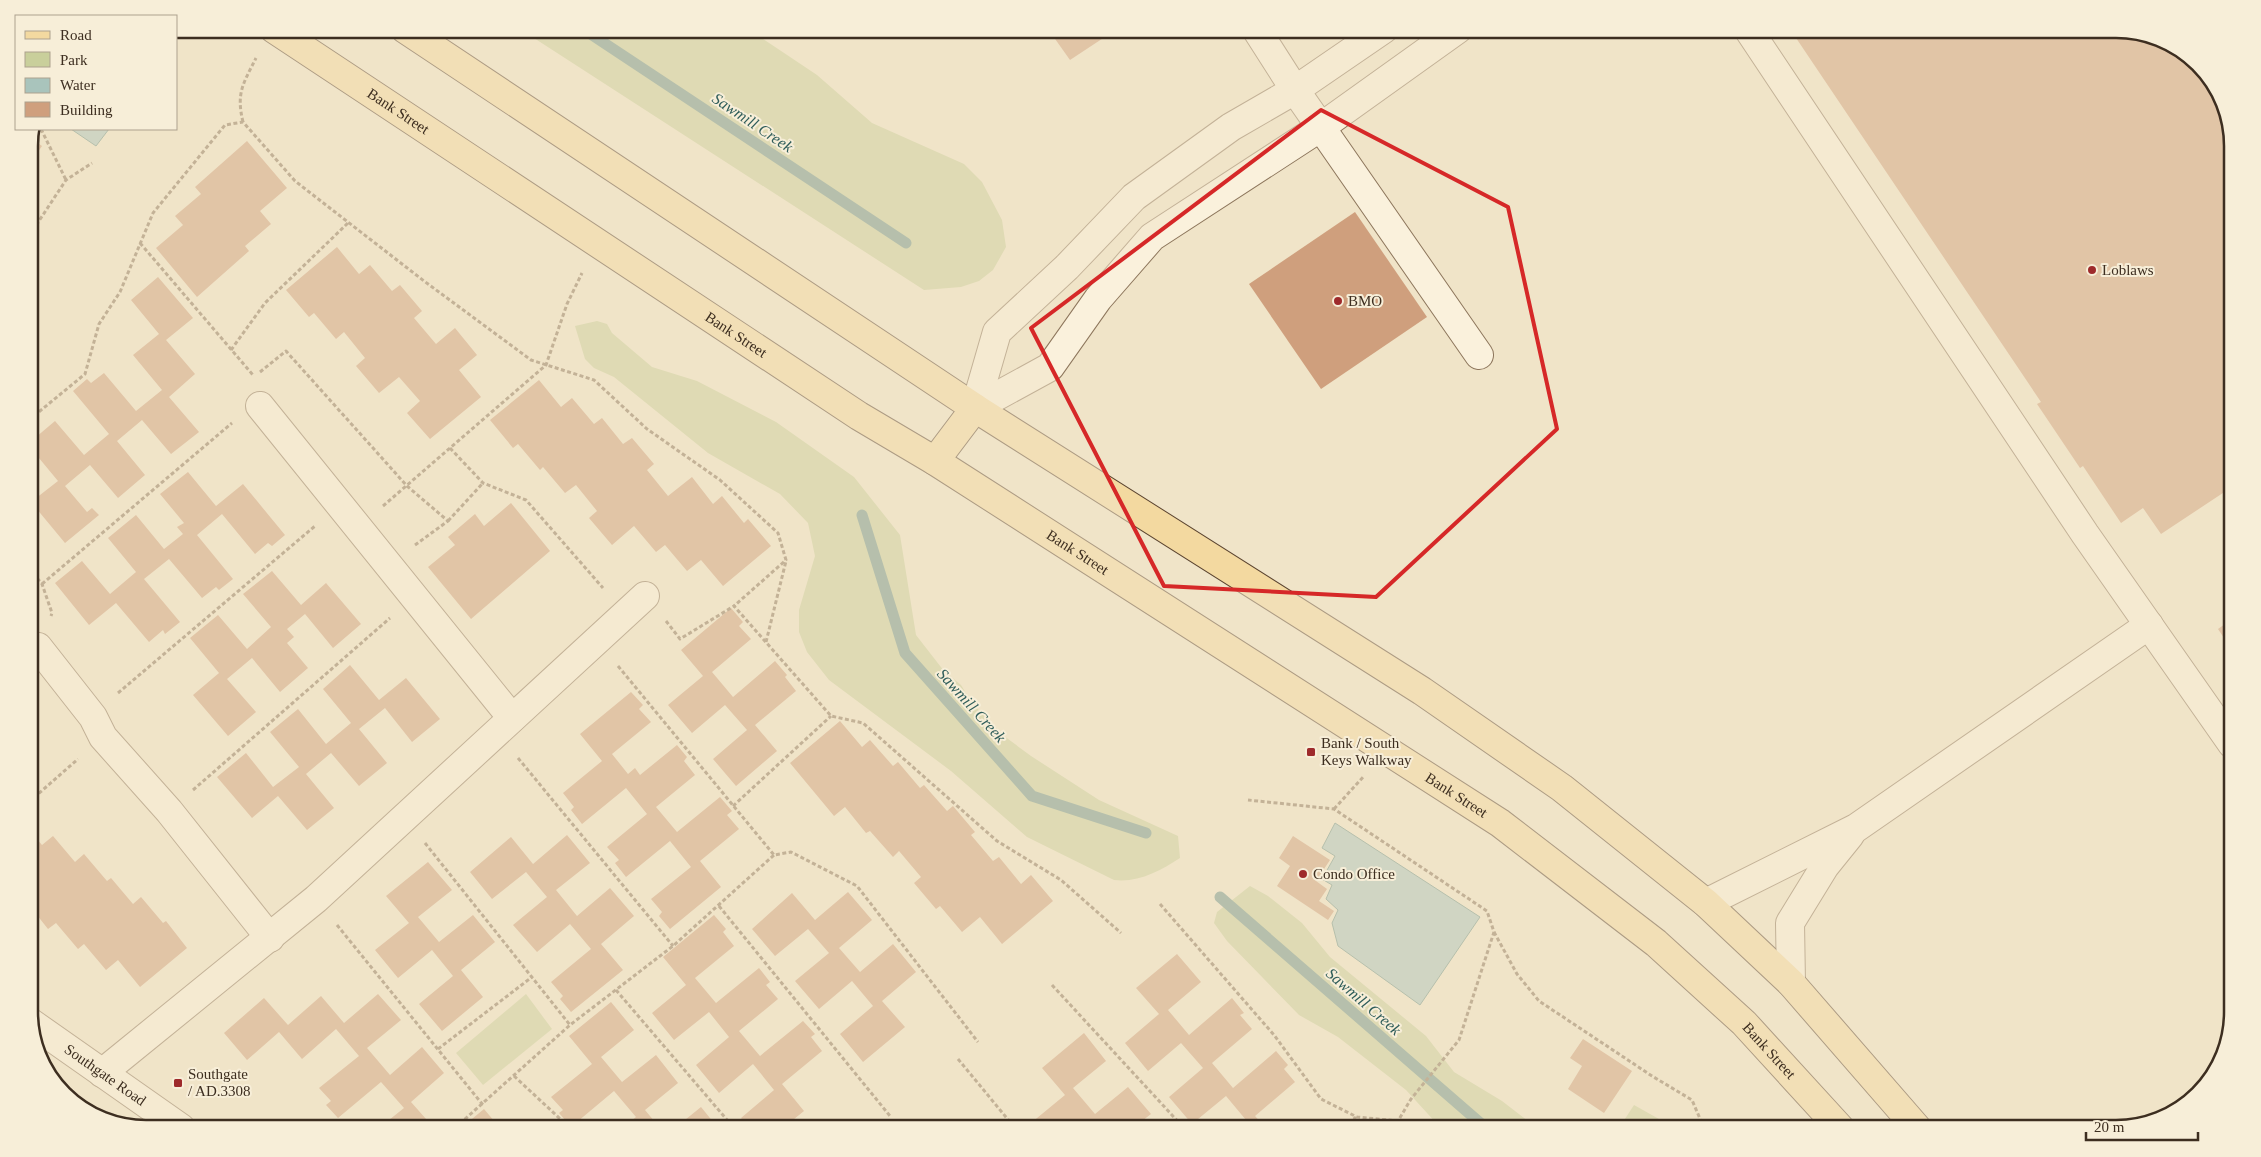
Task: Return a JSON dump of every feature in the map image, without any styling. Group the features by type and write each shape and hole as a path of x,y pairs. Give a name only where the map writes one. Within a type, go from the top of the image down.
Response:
{"main road":[{"name":"Bank Street","path":"288,38 858,416 935,461 1500,823 1656,942 1744,1023 1833,1120"},
{"path":"419,38 975,408 1422,691 1562,788 1706,903 1791,983 1910,1120"},
{"path":"935,461 975,408"}],"street":[{"path":"1262,38 1295,90 1479,355"},
{"path":"975,408 997,332 1067,267 1134,197 1231,127 1295,90 1371,38"},
{"path":"975,408 1050,367 1098,299 1152,237 1321,127 1445,38"},
{"path":"1754,38 2085,534 2224,732"},
{"path":"260,406 412,593 504,726"},
{"path":"102,1073 316,899 646,596"},
{"path":"1706,903 1856,828 2149,625"},
{"path":"38,648 98,727 169,811 270,938"},
{"path":"1791,983 1790,923 1825,866 1856,828"},
{"name":"Southgate Road","path":"40,1029 170,1120"}],"path":[{"path":"256,58 240,90 239,105 243,122 295,181 531,360 594,380 647,429 720,480 778,533 786,560 766,642"},
{"path":"38,413 85,374 99,324 120,292 153,213 225,126 243,122"},
{"path":"41,130 66,180"},
{"path":"38,222 66,180 92,163"},
{"path":"231,350 265,303 349,222"},
{"path":"358,526 407,486 546,364 566,304 596,242"},
{"path":"140,243 254,376 286,351 407,486 448,521"},
{"path":"42,584 232,422 260,406"},
{"path":"450,448 483,483 526,500 626,614"},
{"path":"389,565 448,521 483,483"},
{"path":"38,792 98,727 132,679 340,504"},
{"path":"646,596 680,639 734,606 786,560"},
{"path":"38,579 42,584 52,613 38,648"},
{"path":"169,811 397,612 412,593"},
{"path":"734,606 831,716 863,723 997,841 1061,880 1121,933"},
{"path":"598,640 626,677 774,855"},
{"path":"733,806 831,716"},
{"path":"504,726 673,946"},
{"path":"1334,809 1386,749"},
{"path":"1248,800 1334,809 1487,911 1494,932 1517,974 1539,1001 1652,1076 1692,1100 1701,1120"},
{"path":"404,818 570,1025"},
{"path":"465,1120 570,1025 673,946 774,855 791,852 857,886 978,1042"},
{"path":"316,899 483,1105"},
{"path":"1160,904 1274,1035 1320,1099 1357,1117 1388,1120"},
{"path":"718,906 890,1116"},
{"path":"1399,1120 1412,1099 1459,1040 1494,932"},
{"path":"438,1049 532,978"},
{"path":"1052,985 1177,1120"},
{"path":"616,990 727,1120"},
{"path":"958,1059 1008,1120"},
{"path":"514,1076 561,1120"},
{"path":"1353,1120 1357,1117"}],"highlighted area":[{"path":"1321,110 1508,207 1557,429 1376,597 1164,586 1031,328"}],"green space":[{"path":"534,38 762,38 817,75 872,123 964,164 982,182 1002,220 1006,247 993,270 979,281 961,287 924,290"},
{"path":"597,321 607,324 612,333 652,367 697,381 776,422 854,477 900,535 916,635 944,671 961,685 972,703 1004,736 1031,756 1099,800 1178,836 1180,858 1140,878 1114,880 1027,837 951,771 829,680 807,652 799,632 799,610 815,556 808,523 780,494 708,453 614,377 594,368 585,359 575,326"},
{"path":"1250,886 1268,896 1302,923 1330,957 1426,1036 1454,1072 1502,1101 1527,1120 1433,1120 1406,1090 1338,1037 1299,1015 1227,941 1214,923 1217,912"},
{"path":"526,994 552,1029 483,1085 456,1053"},
{"path":"1634,1105 1661,1120 1624,1120"}],"water":[{"path":"72,130 108,130 96,146"},
{"path":"1335,823 1480,917 1420,1005 1338,946 1332,923 1338,910 1326,899 1332,885 1322,879 1335,856 1322,848"}],"building":[{"path":"1054,38 1103,38 1070,60"},
{"name":"Loblaws","path":"1796,38 2129,38 2150,43 2163,49 2187,64 2197,74 2218,111 2223,139 2223,493 2161,534 2143,508 2121,523 2083,466 2080,468 2037,404 2041,402"},
{"path":"247,141 287,188 260,211 271,224 245,246 249,251 197,297 156,248 183,225 175,216 201,194 195,187"},
{"path":"38,143 42,146 38,152"},
{"name":"BMO","path":"1355,212 1427,317 1321,389 1249,284"},
{"path":"337,247 359,274 370,265 392,291 400,285 422,311 414,318 436,344 455,328 477,355 459,370 481,397 430,439 407,413 420,401 399,377 379,393 356,366 365,358 344,332 336,339 314,313 309,317 286,290"},
{"path":"158,277 193,318 166,340 195,374 169,397 199,432 171,454 142,420 117,441 145,475 118,498 90,465 65,486 87,512 92,508 99,515 65,543 38,510 38,497 58,481 38,457 38,435 55,421 84,455 109,434 73,391 87,379 91,383 104,373 136,411 162,390 133,355 159,334 131,300"},
{"path":"539,380 561,407 572,398 594,424 602,418 623,444 632,438 654,464 647,470 668,496 692,477 713,504 722,496 744,523 748,519 771,546 723,586 701,560 687,571 665,545 656,552 634,526 612,545 589,518 597,511 576,485 565,493 543,467 540,470 518,444 513,448 490,420"},
{"path":"188,472 216,506 243,484 285,535 272,546 268,543 255,554 222,514 197,535 233,579 219,590 216,587 202,598 169,559 144,579 180,622 165,634 163,630 149,642 116,603 89,625 55,583 82,561 110,594 136,572 108,538 136,515 164,549 183,534 177,527 184,523 160,494"},
{"path":"511,503 550,551 471,619 428,567 455,545 448,537 475,514 484,526"},
{"path":"272,571 301,605 326,583 361,624 333,648 305,614 287,629 294,637 287,643 308,668 280,692 252,658 227,679 256,712 228,736 193,695 219,673 190,638 218,615 247,649 271,627 243,594"},
{"path":"731,608 743,622 739,626 751,639 712,672 733,697 775,661 787,675 785,677 796,691 755,725 777,751 736,786 713,759 747,730 725,705 692,733 668,705 703,676 681,650"},
{"path":"2224,625 2224,637 2218,629"},
{"path":"350,665 379,700 406,678 440,719 412,742 385,708 359,729 387,763 359,786 331,753 306,774 334,808 307,830 278,796 252,818 217,777 246,753 273,787 299,767 270,732 298,709 326,744 351,723 323,689"},
{"path":"631,692 643,705 639,709 651,722 612,754 628,774 635,768 640,775 677,745 687,757 684,761 695,775 656,807 677,832 720,797 732,811 727,815 739,829 700,861 721,887 670,929 659,916 662,912 651,899 691,867 670,841 626,877 615,863 619,860 607,847 647,814 626,788 582,824 571,810 574,807 563,793 602,761 580,734"},
{"path":"840,721 862,747 870,740 893,766 898,762 920,788 924,785 947,811 953,806 975,832 971,835 993,861 999,857 1021,884 1031,875 1053,901 1002,944 980,917 962,932 940,906 936,909 914,883 921,877 899,851 893,857 870,831 866,833 845,807 834,816 790,763"},
{"path":"567,835 590,863 556,890 577,916 610,888 634,916 601,944 623,970 571,1012 560,999 563,996 551,982 591,949 570,924 537,952 513,925 547,897 526,872 492,899 470,872 511,837 533,864"},
{"path":"53,836 75,862 84,854 107,881 111,878 133,904 141,897 163,923 166,921 187,948 140,987 118,960 106,970 84,944 78,949 56,923 48,929 38,916 38,840 42,845"},
{"name":"Condo Office","path":"1293,836 1330,860 1316,881 1327,889 1319,901 1334,911 1328,920 1277,886 1290,866 1279,858"},
{"path":"428,862 452,890 418,917 439,942 473,915 495,942 461,970 483,997 442,1031 419,1004 453,976 432,950 398,978 375,950 409,923 386,896"},
{"path":"848,892 872,920 839,948 860,972 893,944 916,972 882,1001 905,1027 863,1062 840,1034 873,1006 852,981 819,1009 795,981 829,953 808,929 775,956 752,929 792,893 815,920"},
{"path":"714,915 726,929 723,932 734,946 695,978 716,1003 759,968 770,982 766,985 778,999 739,1031 760,1056 803,1021 815,1034 811,1037 822,1051 782,1084 804,1111 793,1120 743,1120 741,1118 774,1090 753,1064 719,1093 696,1065 729,1037 709,1012 674,1040 652,1013 686,985 663,957"},
{"path":"1177,954 1201,982 1168,1010 1189,1035 1232,998 1244,1013 1240,1015 1252,1029 1212,1063 1233,1088 1276,1051 1288,1065 1284,1069 1295,1082 1255,1116 1259,1120 1246,1120 1226,1096 1197,1120 1189,1120 1169,1097 1203,1068 1181,1043 1148,1071 1125,1043 1159,1014 1136,988"},
{"path":"378,994 401,1020 367,1048 390,1075 422,1047 444,1073 411,1102 427,1120 389,1120 404,1108 381,1082 338,1118 326,1105 331,1101 319,1088 359,1056 336,1029 302,1059 279,1032 247,1060 224,1033 264,998 288,1025 321,996 344,1023"},
{"path":"611,1002 634,1030 601,1057 622,1082 656,1055 678,1083 645,1110 653,1120 632,1120 636,1117 614,1091 579,1120 565,1120 559,1113 563,1110 551,1097 592,1064 569,1036"},
{"path":"1084,1033 1106,1061 1073,1088 1095,1114 1128,1087 1151,1114 1143,1120 1035,1120 1065,1095 1042,1068"},
{"path":"1583,1039 1632,1071 1604,1113 1568,1089 1582,1066 1570,1058"},
{"path":"701,1107 712,1120 685,1120"},
{"path":"484,1109 493,1120 471,1120"}],"waterway":[{"name":"Sawmill Creek","path":"597,38 906,243"},
{"name":"Sawmill Creek","path":"862,515 905,653 1032,796 1146,833"},
{"name":"Sawmill Creek","path":"1220,897 1477,1120"}],"place":[{"name":"Loblaws","path":"2092,270"},
{"name":"BMO","path":"1338,301"},
{"name":"Bank / South Keys Walkway","path":"1311,752"},
{"name":"Condo Office","path":"1303,874"},
{"name":"Southgate / AD.3308","path":"178,1083"}]}
